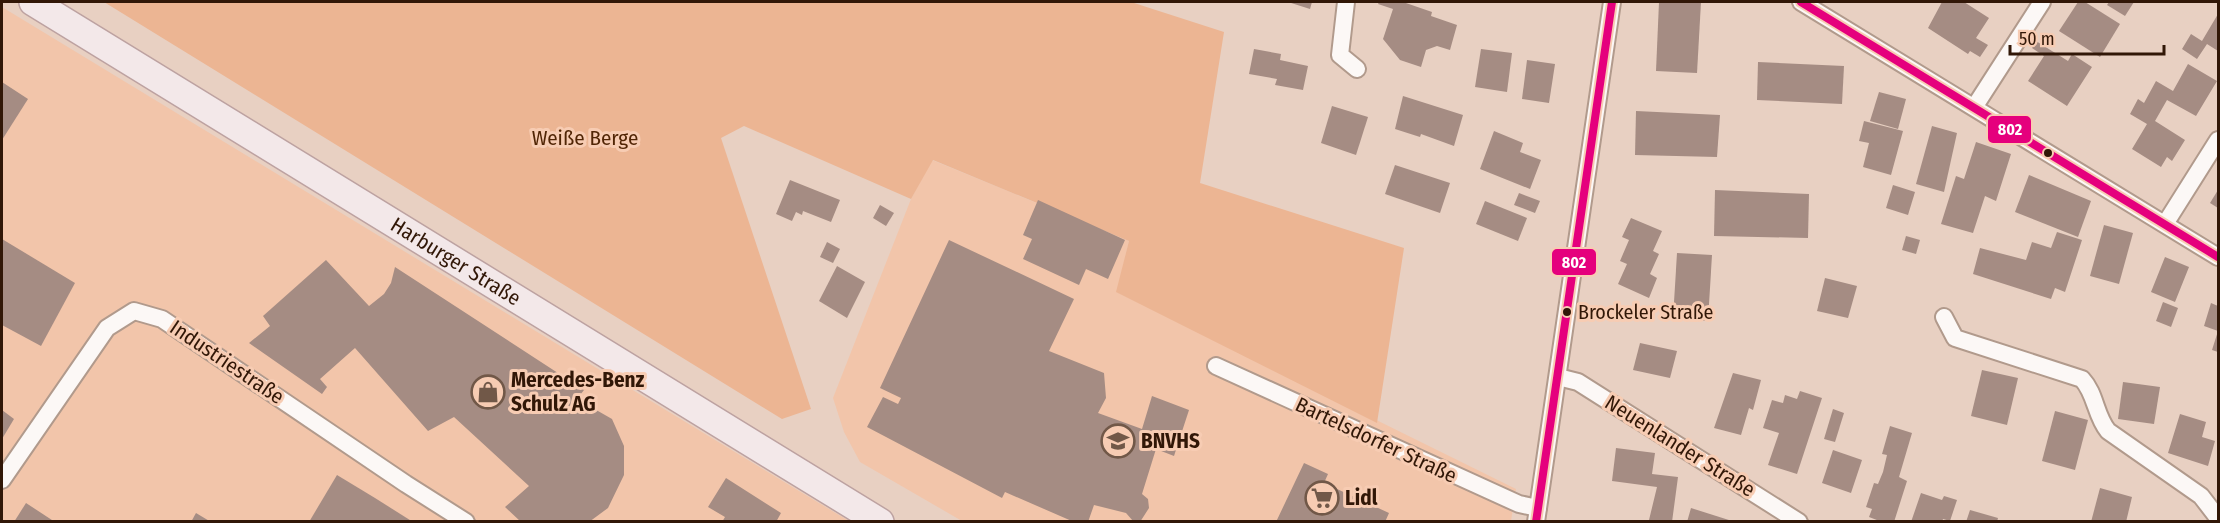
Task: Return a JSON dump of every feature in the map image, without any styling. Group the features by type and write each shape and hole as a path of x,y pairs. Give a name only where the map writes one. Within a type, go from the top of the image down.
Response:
{"main road":[{"name":"Harburger Straße","path":"33,2 880,522"}],"street":[{"path":"1346,2 1340,55 1358,69"},
{"path":"1537,515 1612,2"},
{"path":"1801,2 1976,106 2218,257"},
{"path":"1976,106 2042,2"},
{"path":"2165,224 2218,140"},
{"name":"Industriestraße","path":"2,480 107,328 134,311 162,319 466,522"},
{"path":"1944,317 1955,338 2082,379 2090,387 2100,417 2108,431 2201,496 2218,518"},
{"name":"Bartelsdorfer Straße","path":"1216,366 1519,504 1537,515"},
{"name":"Neuenlander Straße","path":"1557,377 1578,382 1799,522"}],"shaded area":[{"path":"2,7 799,491 849,521 2,521"},
{"path":"932,160 1129,241 1117,292 1516,489 1511,521 962,521 860,462 844,432 833,398 911,199"}],"green space":[{"name":"Weiße Berge","path":"104,2 1131,2 1224,32 1200,183 1404,248 1377,423 1116,292 1129,241 933,160 911,199 744,126 721,138 811,409 782,419"}],"building":[{"path":"1288,2 1312,2 1310,9"},
{"path":"1379,2 1403,2 1432,12 1431,16 1457,25 1450,50 1437,46 1426,50 1421,67 1400,60 1383,39 1393,9 1378,4"},
{"path":"1659,2 1701,2 1697,73 1656,71"},
{"path":"1942,2 1964,2 1989,18 1976,38 1988,45 1980,57 1970,51 1968,54 1928,28"},
{"path":"2078,2 2085,2 2120,24 2100,57 2059,31"},
{"path":"2109,2 2134,2 2125,16 2107,5"},
{"path":"2218,14 2218,51 2207,44 2197,59 2182,49 2191,34 2202,41"},
{"path":"2036,41 2068,61 2072,54 2092,67 2067,106 2028,81 2044,56 2032,48"},
{"path":"1254,49 1281,54 1280,60 1308,66 1303,90 1275,85 1277,79 1249,74"},
{"path":"1481,49 1512,53 1507,92 1475,87"},
{"path":"1527,60 1555,64 1549,103 1522,99"},
{"path":"1758,62 1844,66 1842,104 1757,100"},
{"path":"2188,64 2217,81 2196,116 2167,100 2155,121 2185,140 2172,161 2167,157 2161,167 2132,149 2147,124 2130,114 2138,99 2144,103 2156,81 2173,91"},
{"path":"2,82 28,99 2,140"},
{"path":"1879,92 1906,99 1898,129 1870,121"},
{"path":"1403,96 1463,115 1454,146 1421,134 1420,137 1395,129"},
{"path":"1332,106 1368,117 1356,155 1321,143"},
{"path":"1636,111 1720,115 1717,157 1635,155"},
{"path":"1864,121 1903,131 1891,175 1863,167 1869,143 1859,141"},
{"path":"1932,126 1957,133 1944,192 1916,184"},
{"path":"1494,131 1523,143 1520,152 1541,160 1530,189 1480,169"},
{"path":"1976,142 2011,154 1996,201 1985,196 1973,233 1941,224 1956,176 1964,179"},
{"path":"1395,165 1450,183 1440,213 1385,194"},
{"path":"2029,175 2091,201 2078,237 2015,212"},
{"path":"790,180 840,200 831,222 803,211 802,215 796,212 792,221 776,214"},
{"path":"1893,185 1915,192 1908,215 1886,208"},
{"path":"1715,190 1809,194 1808,238 1714,236"},
{"path":"2218,190 2218,208 2210,203"},
{"path":"1519,193 1540,201 1535,213 1514,205"},
{"path":"1038,200 1125,240 1108,279 1086,269 1079,285 1023,259 1032,239 1023,235"},
{"path":"1485,201 1527,218 1518,241 1476,224"},
{"path":"880,205 894,213 886,226 873,218"},
{"path":"1631,218 1662,231 1653,251 1659,254 1650,274 1657,278 1649,298 1618,284 1627,264 1620,261 1629,240 1622,237"},
{"path":"2104,225 2133,233 2119,284 2090,276"},
{"path":"2057,232 2082,240 2065,292 2055,288 2051,299 1973,274 1980,248 2026,260 2032,242 2051,248"},
{"path":"1906,236 1920,240 1916,254 1902,250"},
{"path":"2,239 75,283 41,346 2,325"},
{"path":"949,240 1074,299 1049,351 1104,373 1106,398 1098,413 1142,429 1152,396 1189,410 1174,456 1156,449 1142,494 1148,499 1149,508 1140,522 1133,521 1126,513 1094,505 1088,522 1074,522 1005,492 1002,498 867,427 883,397 898,404 901,398 880,388"},
{"path":"827,242 840,249 833,263 820,257"},
{"path":"1677,253 1712,255 1708,321 1673,319"},
{"path":"2165,257 2189,267 2175,302 2151,292"},
{"name":"Mercedes-Benz Schulz AG","path":"326,260 369,306 384,294 391,283 395,267 584,390 577,399 612,419 624,446 624,475 608,508 589,522 521,522 505,507 529,486 454,417 428,431 355,348 320,379 327,387 322,394 249,343 270,326 263,316"},
{"path":"837,266 865,282 847,318 819,301"},
{"path":"1825,278 1857,286 1848,318 1817,311"},
{"path":"2163,302 2178,308 2171,327 2156,321"},
{"path":"2211,303 2218,306 2218,331 2204,326"},
{"path":"2218,331 2218,352 2212,350"},
{"path":"1640,343 1677,351 1670,378 1633,370"},
{"path":"1982,370 2018,378 2007,425 1971,416"},
{"path":"1733,373 1761,380 1753,410 1749,408 1741,435 1714,428"},
{"path":"2123,382 2160,387 2154,424 2118,419"},
{"path":"1800,391 1822,398 1797,474 1768,465 1779,433 1763,428 1772,400 1783,403 1785,395 1797,399"},
{"path":"1833,409 1844,413 1835,442 1824,439"},
{"path":"2,410 14,419 2,439"},
{"path":"2055,411 2088,420 2075,470 2042,461"},
{"path":"2180,414 2206,422 2202,437 2215,441 2208,466 2168,453"},
{"path":"1890,426 1912,433 1899,477 1907,481 1894,522 1882,522 1869,517 1872,509 1866,507 1874,483 1878,484 1883,472 1887,455 1882,454"},
{"path":"1616,448 1655,453 1652,474 1678,477 1672,522 1649,520 1657,487 1612,481"},
{"path":"1833,450 1862,460 1851,493 1822,483"},
{"name":"Lidl","path":"1304,463 1328,474 1324,483 1389,513 1385,522 1276,522"},
{"path":"337,475 375,498 413,522 309,522"},
{"path":"726,478 781,513 776,522 722,522 725,517 708,507"},
{"path":"2100,488 2132,497 2126,522 2091,522"},
{"path":"1921,493 1942,500 1944,496 1957,500 1950,521 1943,519 1942,522 1911,522"},
{"path":"26,503 55,522 14,522"},
{"path":"1691,508 1732,521 1732,522 1687,522"},
{"path":"1970,510 1998,518 1997,522 1966,522"},
{"path":"196,513 211,522 191,522"}],"transit line":[{"name":"802","path":"1536,522 1612,2"},
{"name":"802","path":"1801,2 2218,257"}],"place":[{"name":"Brockeler Straße","path":"1567,312"},
{"name":"Mercedes-Benz Schulz AG","path":"488,392"},
{"name":"BNVHS","path":"1118,441"},
{"name":"Lidl","path":"1322,498"}]}
